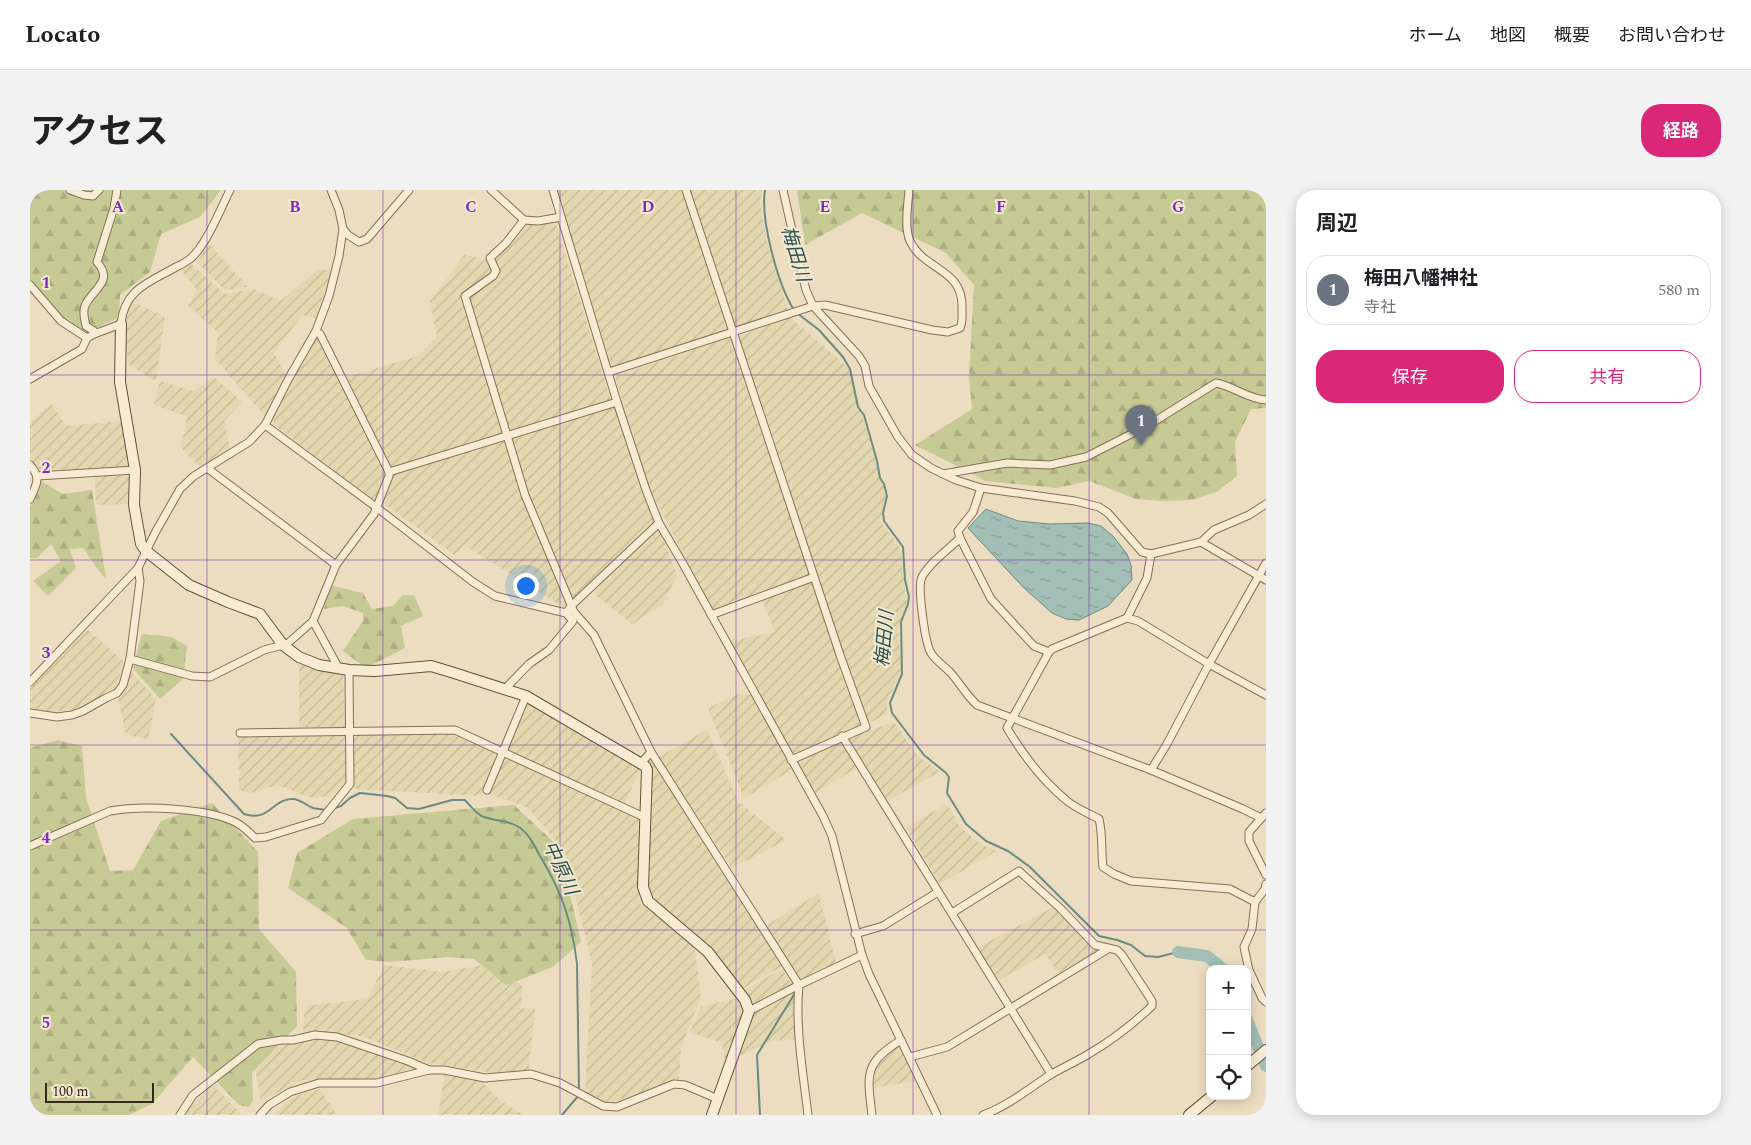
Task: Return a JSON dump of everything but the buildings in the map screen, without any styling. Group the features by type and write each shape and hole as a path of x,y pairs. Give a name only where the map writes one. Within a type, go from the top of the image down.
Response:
{"street":[{"path":"70,190 93,196 98,190"},
{"path":"94,334 94,331 86,326 85,306 98,290 103,278 103,271 97,262 114,208 117,190"},
{"path":"230,190 206,238 190,259 141,287 131,295 122,313 120,382 135,470 134,505 142,544 146,551 190,585 260,614 283,645 299,657 319,665 375,671 431,666 526,696 641,762 647,770 643,887 648,902 708,952 745,1000 749,1011 712,1115"},
{"path":"30,682 138,568 180,489 194,476 249,442 265,425 316,331 330,296 343,229 339,210 331,190"},
{"path":"343,229 348,235 359,242 367,239 409,190"},
{"path":"491,190 524,220 538,221 561,217"},
{"path":"553,190 617,402 659,523 823,816 832,836 855,934 869,974 937,1115"},
{"path":"686,190 866,727 791,760"},
{"path":"784,190 806,290 813,306 859,356 865,366 869,386 898,437 912,455 920,461 943,474 980,488 1075,501 1099,507 1108,513 1142,552 1151,554 1201,542 1214,530 1249,515 1266,504"},
{"path":"608,372 813,306 825,305 932,330 948,332 960,328 962,324 961,291 956,283 928,262 910,242 908,236 909,190"},
{"path":"524,220 506,243 490,258 496,270 493,276 465,296 525,495 571,606 594,635 651,752 799,985 797,1003 798,1024 808,1115"},
{"path":"30,285 61,321 87,338"},
{"path":"30,379 82,349 87,338 122,324"},
{"path":"130,659 192,676 210,677 264,650 283,645 313,621 336,565 374,514 389,472 320,334 316,331"},
{"path":"943,474 1007,463 1050,465 1086,457 1147,426 1216,383 1226,385 1250,397 1266,400"},
{"path":"389,472 617,402"},
{"path":"265,425 473,582 495,596 566,613 573,621 549,650 529,664 504,690"},
{"path":"30,466 38,476"},
{"path":"207,468 336,565"},
{"path":"38,476 135,470"},
{"path":"30,499 38,476"},
{"path":"980,488 973,512 958,531 960,538 991,599 1034,646 1049,652"},
{"path":"566,613 571,606 659,523"},
{"path":"960,538 922,577 919,587 931,652 952,674 965,694 977,705 1151,770 1264,816 1249,832 1249,840 1266,875"},
{"path":"1201,542 1263,579"},
{"path":"1127,618 1147,578 1151,554"},
{"path":"1151,770 1167,744 1209,664 1263,579 1266,563"},
{"path":"30,713 57,717 72,715 118,693 123,685 130,659 140,581 138,568"},
{"path":"711,614 814,576"},
{"path":"1255,902 1230,889 1131,881 1114,874 1103,866 1101,851 1102,830 1099,820 1067,801 1039,774 1007,728 1052,649 1127,618 1138,621 1209,664 1266,695"},
{"path":"30,846 110,811 121,809 192,812 226,818 240,824 256,838 266,838 321,820 350,784 349,731 343,668 313,621"},
{"path":"487,790 526,696"},
{"path":"240,732 455,730 644,817"},
{"path":"842,736 1051,1074"},
{"path":"641,762 651,752"},
{"path":"952,913 1019,871 1060,908 1095,945 1117,950 1152,1000 1152,1006 1134,1024 1121,1033 1087,1055 1051,1074 998,1110 983,1115"},
{"path":"1266,884 1265,889 1255,902 1252,929 1244,948 1249,970 1262,998 1266,1002"},
{"path":"855,934 883,926 938,892"},
{"path":"910,1057 947,1047 1108,949"},
{"path":"749,1011 862,955"},
{"path":"180,1115 193,1095 258,1044 293,1040 315,1035 337,1036 429,1070"},
{"path":"872,1115 868,1082 871,1069 882,1051 900,1040"},
{"path":"1251,1063 1262,1053"},
{"path":"260,1115 269,1105 290,1092 319,1083 377,1083 429,1070 444,1070 485,1078 531,1074 560,1082 603,1106 618,1107 674,1084 680,1084 718,1100"},
{"path":"1189,1115 1207,1100"}],"shaded area":[{"path":"557,190 682,190 729,331 612,367"},
{"path":"689,190 762,190 760,201 766,239 788,310 737,329 735,327"},
{"path":"555,221 611,400 510,433 508,432 468,298 498,273 494,259 523,225"},
{"path":"209,244 248,287 225,290 197,262"},
{"path":"465,254 489,261 492,271 490,275 462,296 503,432 500,435 393,467 389,464 347,377 418,356 437,336 430,301"},
{"path":"191,264 225,294 253,289 281,301 317,270 332,270 316,318 302,315 274,353 285,374 265,416 215,359 218,333 188,305 197,290 181,270"},
{"path":"133,302 165,317 156,381 128,364 126,319"},
{"path":"790,317 848,368 886,495 880,521 900,548 907,605 898,629 902,671 887,701 887,714 870,723 866,720 739,336"},
{"path":"316,335 385,471 375,502 275,425 273,419"},
{"path":"728,338 732,340 810,575 712,610 650,489 615,377"},
{"path":"214,377 242,402 224,421 230,448 201,468 181,448 187,416 154,405 160,381 193,391"},
{"path":"51,403 66,426 121,421 132,467 42,471 30,462 30,423"},
{"path":"614,406 641,492 656,520 571,601 537,517 511,438"},
{"path":"505,440 523,497 566,606 558,604 464,545 455,555 383,503 394,474"},
{"path":"131,475 132,504 96,505 95,476"},
{"path":"657,528 660,529 677,576 662,605 632,624 593,593"},
{"path":"811,581 863,722 861,725 793,756 729,641 775,632 762,600"},
{"path":"87,629 125,663 114,690 79,709 53,712 30,709 30,688"},
{"path":"299,662 343,673 345,727 299,727"},
{"path":"130,671 156,699 148,739 126,735 117,695"},
{"path":"739,694 752,695 792,770 744,798 708,708"},
{"path":"526,703 641,768 624,804 507,750"},
{"path":"894,722 918,756 940,772 887,801 848,738"},
{"path":"707,730 738,801 786,840 732,868 658,757"},
{"path":"455,732 499,752 482,796 354,789 353,734"},
{"path":"345,735 348,783 330,796 312,798 278,785 250,793 239,790 238,737"},
{"path":"842,741 858,767 814,794 796,761"},
{"path":"505,756 640,819 638,887 640,903 694,945 701,997 681,1047 679,1079 611,1103 603,1102 585,1091 592,963 564,850 528,808 489,794"},
{"path":"651,757 783,966 742,989 651,899 645,884 651,768 648,761"},
{"path":"947,804 960,827 979,843 996,851 940,884 906,827"},
{"path":"819,893 836,963 800,980 767,925"},
{"path":"1055,906 1091,946 1100,950 1058,973 1045,954 999,980 977,948"},
{"path":"494,963 523,987 520,1008 535,1009 528,1078 428,1063 362,1036 303,1032 305,1006 368,999 384,965 443,972"},
{"path":"782,969 792,984 757,1004 753,1003 744,990"},
{"path":"795,990 797,1039 772,1041 740,1056 755,1011"},
{"path":"740,998 746,1011 730,1060 724,1058 722,1043 690,1032 701,1006"},
{"path":"316,1038 354,1046 422,1069 374,1080 303,1080 261,1101 253,1059 283,1045"},
{"path":"900,1045 915,1081 874,1088 873,1074 883,1058"},
{"path":"445,1073 481,1081 501,1101 524,1115 440,1115 438,1113"},
{"path":"212,1084 242,1115 184,1115"},
{"path":"320,1089 337,1115 273,1115 292,1097"}],"green space":[{"path":"30,190 221,190 200,217 161,234 150,272 120,295 119,317 85,334 72,331 30,284"},
{"path":"797,190 1266,190 1266,408 1251,409 1235,442 1237,476 1218,491 1193,500 1164,501 1136,499 1089,481 1056,488 986,481 915,445 972,409 969,376 974,285 946,253 862,213 805,245"},
{"path":"41,481 63,494 92,490 106,579 83,548 70,549 76,568 48,596 33,581 61,561 51,544 37,558 30,558 30,507"},
{"path":"333,586 363,593 372,609 393,606 403,595 414,595 423,616 401,626 405,648 366,668 343,651 363,621 363,613 343,606 324,609 326,598"},
{"path":"142,634 171,637 187,646 183,679 160,699 133,668"},
{"path":"58,740 82,746 86,797 110,871 133,870 161,821 212,803 258,852 259,929 296,972 297,1026 252,1072 253,1100 249,1107 239,1105 193,1057 152,1104 129,1115 30,1115 30,748"},
{"path":"514,805 559,847 581,942 553,967 506,985 474,959 449,957 389,962 366,960 347,928 288,888 297,853 353,819"}],"water":[{"path":"986,509 1018,521 1050,524 1088,523 1101,526 1113,536 1127,554 1131,565 1132,580 1108,606 1079,620 1066,619 1052,613 1023,587 968,528"}],"waterway":[{"name":"梅田川","path":"765,190 765,217 776,269 794,310"},
{"name":"梅田川","path":"797,313 819,330 843,357 850,369 858,407 864,415 880,478 884,484 887,496 883,513 884,521 903,547 905,580 909,597 901,622 902,674 890,703 892,713 924,755 949,777 947,793 966,824 986,841 1008,851 1030,867 1099,936 1131,945 1145,956 1158,957 1178,952"},
{"name":"中原川","path":"171,734 244,814 259,815 279,803 291,799 300,801 313,808 325,810"},
{"name":"中原川","path":"335,808 360,793 395,798 407,808 419,809 452,800 465,800 481,816 513,824 528,836 560,895 572,934 577,964 579,1090"},
{"name":"梅田川","path":"1178,952 1207,956 1218,965"},
{"path":"760,1115 757,1055 795,993"},
{"name":"梅田川","path":"1251,1030 1266,1066"},
{"name":"中原川","path":"562,1115 579,1095"}],"place":[{"name":"梅田八幡神社","path":"1141,446"}]}
